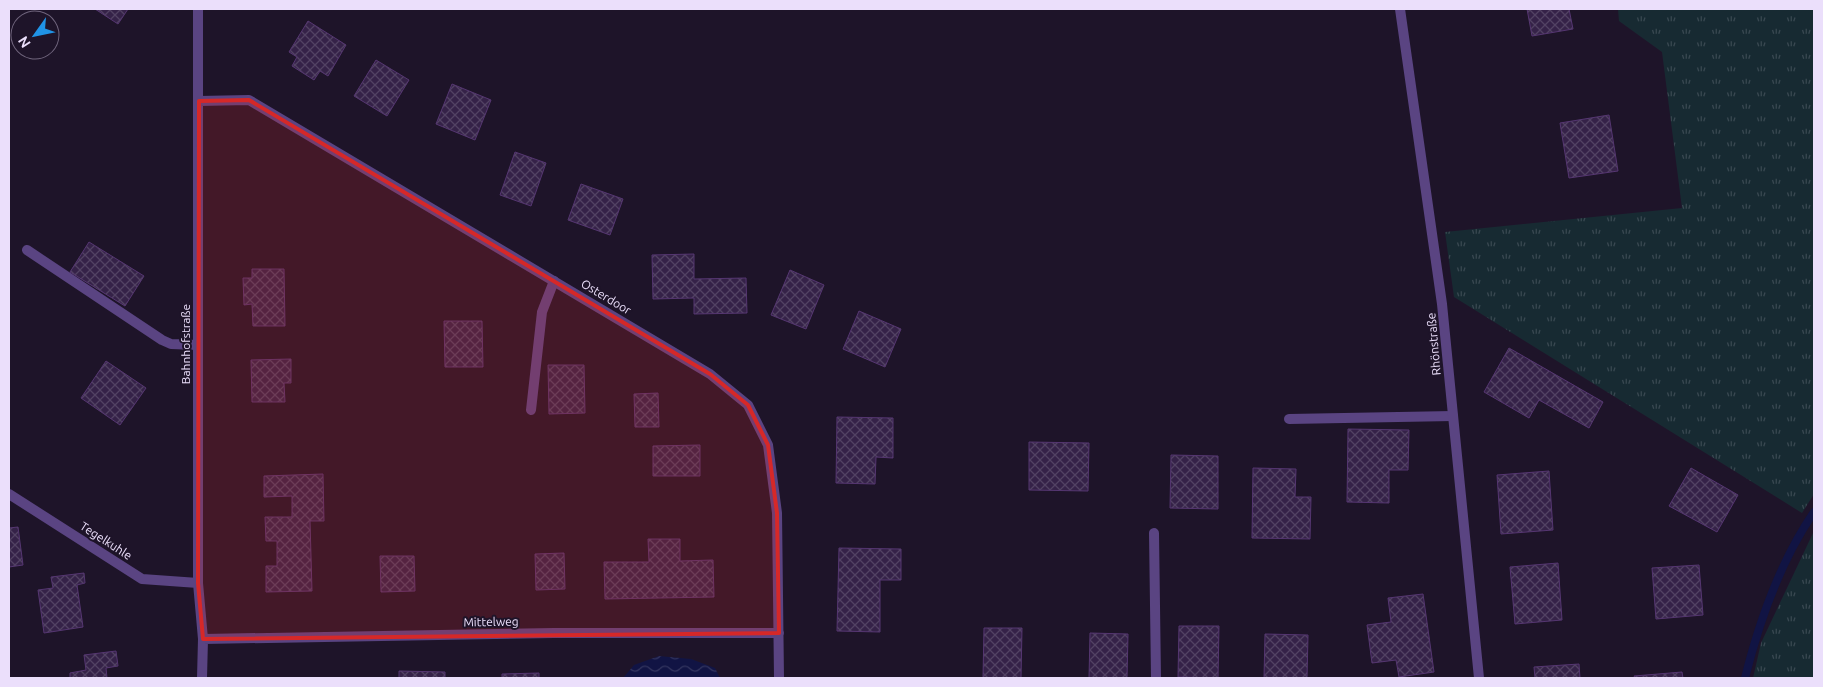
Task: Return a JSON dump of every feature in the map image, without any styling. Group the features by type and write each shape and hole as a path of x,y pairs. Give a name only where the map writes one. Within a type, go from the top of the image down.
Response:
{"street":[{"name":"Bahnhofstraße","path":"198,9 198,583 203,639 202,678"},
{"name":"Rhönstraße","path":"1400,9 1442,304 1478,678"},
{"name":"Osterdoor","path":"199,101 249,100 710,374 748,405 768,445 777,513 779,678"},
{"path":"27,250 162,340 172,344 198,345"},
{"path":"531,410 542,312 554,281"},
{"path":"1289,419 1453,416"},
{"name":"Tegelkuhle","path":"9,494 142,579 198,583"},
{"path":"1154,533 1156,678"},
{"name":"Mittelweg","path":"203,639 554,633 779,633"}],"highlighted area":[{"path":"249,100 710,374 748,405 768,445 777,513 779,633 203,639 198,583 199,101"}],"green space":[{"path":"1618,9 1814,9 1814,494 1802,513 1454,297 1445,232 1682,208 1662,52 1619,21"},
{"path":"1814,531 1814,678 1753,678 1761,643"}],"water":[{"path":"659,656 691,659 715,668 720,678 623,678 634,665"}],"building":[{"path":"95,9 128,9 118,24"},
{"path":"1527,9 1569,9 1573,29 1532,36"},
{"path":"308,21 346,45 328,76 320,71 314,80 292,66 297,57 289,52"},
{"path":"376,60 409,80 387,116 354,96"},
{"path":"452,84 491,100 475,140 436,124"},
{"path":"1609,115 1618,171 1569,178 1560,123"},
{"path":"515,152 546,163 531,206 500,195"},
{"path":"581,184 623,199 610,235 568,220"},
{"path":"89,242 144,276 125,306 70,272"},
{"path":"694,254 694,279 746,278 747,313 694,314 694,298 653,299 652,255"},
{"path":"252,269 284,269 285,326 253,326 252,304 244,305 243,278 252,278"},
{"path":"790,270 824,285 806,329 771,315"},
{"path":"859,311 901,329 885,367 843,349"},
{"path":"444,321 482,321 483,367 445,367"},
{"path":"1509,348 1603,402 1589,428 1539,400 1529,418 1484,392"},
{"path":"291,359 291,383 284,383 285,402 252,402 251,360"},
{"path":"106,361 146,388 120,425 81,398"},
{"path":"548,365 584,365 585,413 549,414"},
{"path":"658,393 659,427 635,427 634,394"},
{"path":"837,417 893,418 893,458 876,457 875,484 836,483"},
{"path":"1348,429 1409,430 1408,470 1389,470 1389,503 1347,502"},
{"path":"1029,442 1089,443 1088,491 1029,490"},
{"path":"700,445 700,476 653,476 653,446"},
{"path":"1171,455 1218,456 1218,509 1170,508"},
{"path":"1253,468 1296,469 1295,497 1311,497 1310,539 1252,538"},
{"path":"1691,468 1738,495 1717,532 1669,506"},
{"path":"1549,471 1553,530 1501,534 1497,475"},
{"path":"323,474 324,521 310,521 312,591 266,592 266,566 277,566 277,541 266,541 265,517 292,517 292,496 264,497 264,476"},
{"path":"18,527 23,565 9,567 9,528"},
{"path":"648,539 680,539 680,561 713,560 714,597 605,599 604,562 649,562"},
{"path":"839,548 901,549 901,580 880,580 880,632 837,631"},
{"path":"564,553 565,589 536,590 535,554"},
{"path":"380,556 414,556 415,591 381,592"},
{"path":"1558,563 1562,620 1515,624 1510,567"},
{"path":"1699,565 1703,615 1656,619 1652,568"},
{"path":"84,573 85,583 77,585 83,627 44,633 38,590 53,588 51,577"},
{"path":"1423,594 1434,672 1399,677 1396,660 1372,663 1367,625 1391,622 1388,598"},
{"path":"1179,626 1219,626 1218,678 1178,677"},
{"path":"984,628 1022,628 1021,678 983,678"},
{"path":"1090,633 1128,634 1127,678 1089,678"},
{"path":"1265,634 1308,635 1307,678 1264,678"},
{"path":"116,651 118,666 106,668 107,678 70,678 70,673 86,670 84,655"},
{"path":"1579,664 1580,678 1535,678 1534,667"},
{"path":"399,671 445,672 445,678 399,678"},
{"path":"1682,672 1683,678 1635,678 1634,676"},
{"path":"539,673 539,678 502,678 502,674"}],"waterway":[{"path":"1745,678 1772,592 1791,550 1814,512"}]}
